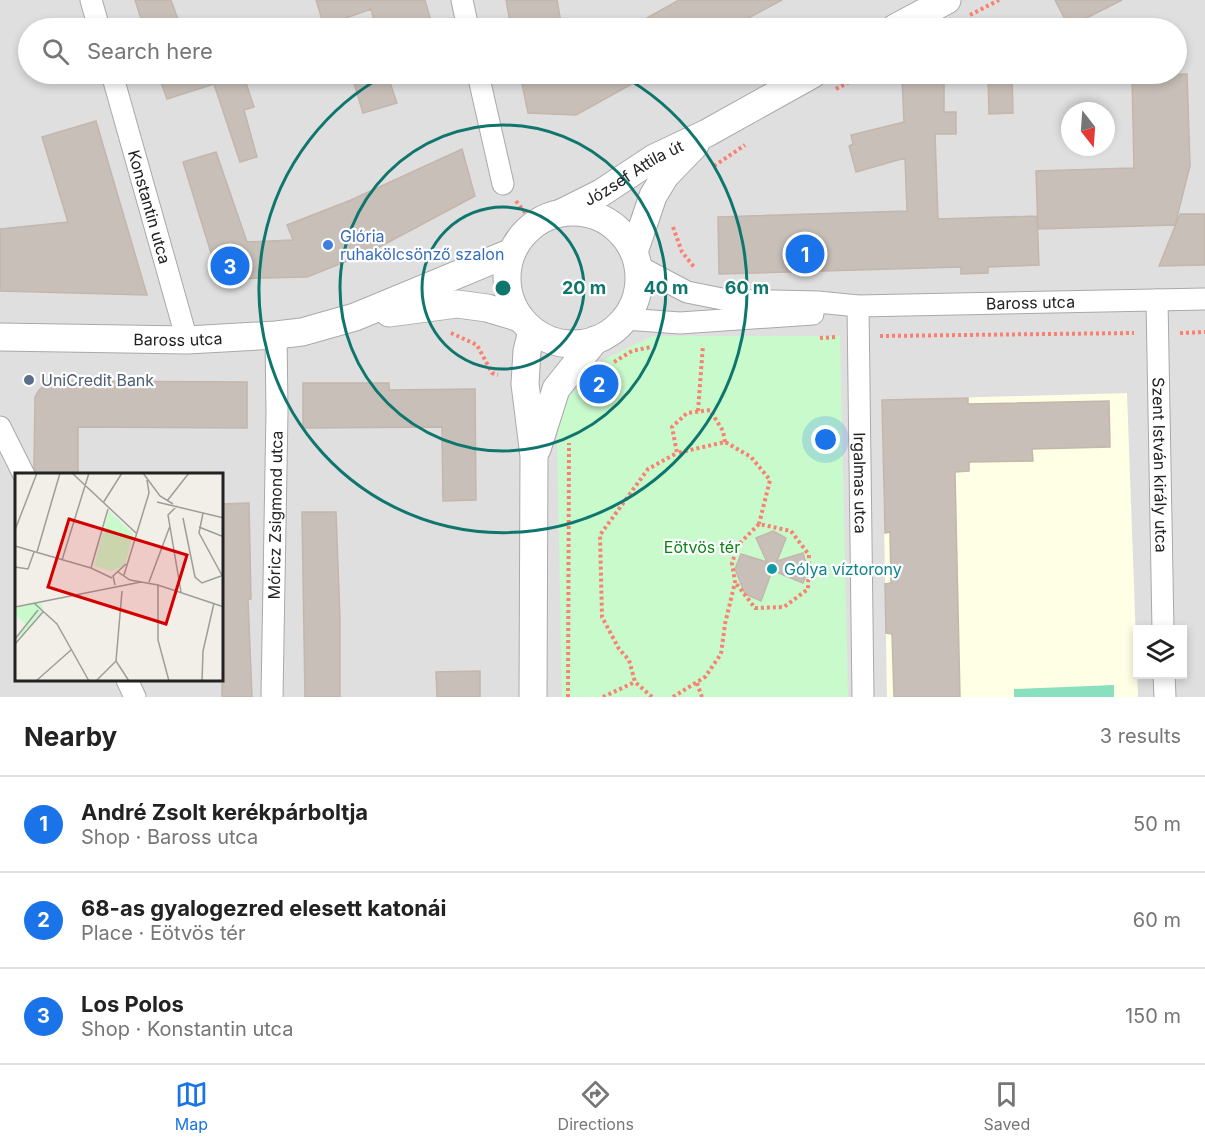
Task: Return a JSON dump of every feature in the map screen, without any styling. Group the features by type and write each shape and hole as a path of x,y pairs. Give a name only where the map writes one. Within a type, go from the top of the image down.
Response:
{"street":[{"path":"91,0 96,18"},
{"path":"462,0 466,18"},
{"path":"928,18 957,9"},
{"name":"Konstantin utca","path":"115,84 187,340"},
{"path":"480,84 503,184"},
{"name":"József Attila út","path":"561,213 601,193 654,158 818,84"},
{"name":"József Attila út","path":"636,259 653,196 665,176 707,133"},
{"path":"561,213 591,214 605,220 627,239 636,259 639,281 637,295 625,319 606,336 595,340 569,344 543,338 526,324 511,300 506,280 512,252 521,237 534,224 561,213"},
{"name":"Baross utca","path":"0,337 187,340 302,332 355,317 512,252"},
{"name":"Baross utca","path":"636,259 687,292 727,300 818,302 858,306 1205,299"},
{"name":"Szent István király utca","path":"1157,300 1163,625"},
{"name":"Baross utca","path":"355,317 457,304 487,308 526,324"},
{"name":"Baross utca","path":"625,319 680,323 818,314 858,306"},
{"name":"Irgalmas utca","path":"858,306 863,697"},
{"path":"526,324 525,384 534,456 533,697"},
{"name":"Móricz Zsigmond utca","path":"272,697 277,411 276,335"},
{"path":"534,456 556,389 595,340"},
{"path":"0,427 23,473"},
{"path":"1164,679 1165,697"},
{"path":"128,682 135,697"}],"path":[{"path":"957,9 999,0"},
{"path":"705,173 753,140"},
{"path":"673,218 673,230 682,252 695,269 687,292"},
{"path":"653,346 674,333 680,323"},
{"path":"698,411 704,342"},
{"path":"677,453 672,427 687,413 710,410 723,431 725,442"},
{"path":"568,697 569,431"},
{"path":"652,697 635,682 629,660 619,649 602,617 600,535 648,469 677,453 725,442 751,457 770,480 759,524 738,545 732,563 735,582 721,654 705,677 673,697"},
{"path":"735,582 755,608 784,607 808,589 808,555 791,531 759,524"},
{"path":"603,697 635,682"},
{"path":"697,683 702,697"}],"shaded area":[{"path":"0,0 1205,0 1205,697 0,697"},
{"path":"1127,393 1135,625 1133,625 1133,679 1137,679 1138,697 887,697 882,400"}],"green space":[{"name":"Eötvös tér","path":"653,336 840,336 848,697 562,697 557,432 563,403 605,359"},
{"path":"1114,685 1114,697 1014,697 1014,689"}],"building":[{"path":"135,0 171,0 177,18 141,18"},
{"path":"316,0 425,0 430,18 373,18 371,9 346,18 322,18"},
{"path":"506,0 557,0 560,18 509,18"},
{"path":"679,0 782,0 749,18 647,18"},
{"path":"1055,0 1122,0 1087,18 1064,18"},
{"path":"1187,74 1190,166 1175,225 1038,229 1036,171 1134,168 1132,84 1187,84"},
{"path":"162,84 214,84 167,99"},
{"path":"214,84 246,84 254,107 244,110 257,157 240,162"},
{"path":"354,84 390,84 397,103 363,113"},
{"path":"522,84 632,84 576,115 528,113"},
{"path":"902,84 944,84 944,112 956,112 956,134 935,134 938,219 1037,216 1039,265 988,267 988,273 961,274 961,267 719,274 718,217 907,211 905,158 856,172 849,146 853,144 851,135 904,122"},
{"path":"988,84 1012,84 1013,113 989,114"},
{"path":"96,121 147,295 0,291 0,229 68,222 42,137"},
{"path":"462,149 475,196 370,252 307,277 219,279 183,162 216,152 247,242 293,240 287,225 351,200"},
{"path":"1180,214 1205,214 1205,265 1159,266"},
{"path":"56,381 247,382 247,428 78,427 78,473 36,473 34,467 35,397 39,390 48,383"},
{"path":"303,383 389,383 389,390 475,389 476,500 443,501 442,427 303,428"},
{"path":"968,398 968,404 1109,401 1110,447 1032,449 1033,461 969,462 969,471 955,472 960,697 894,697 892,634 886,633 885,584 891,583 890,532 885,533 882,400"},
{"path":"249,503 251,599 248,599 252,697 222,697 222,682 224,682 224,504"},
{"path":"302,512 336,512 340,697 305,697"},
{"name":"Gólya víztorony","path":"773,531 786,538 777,561 803,553 808,571 803,583 772,571 761,601 745,594 735,569 741,554 767,562 756,538"},
{"path":"480,671 480,697 437,697 436,672"}],"place":[{"name":"Glória ruhakölcsönző szalon","path":"328,245"},
{"name":"André Zsolt kerékpárboltja","path":"805,254"},
{"name":"Los Polos","path":"230,266"},
{"name":"UniCredit Bank","path":"29,380"},
{"name":"68-as gyalogezred elesett katonái","path":"599,384"},
{"name":"Gólya víztorony","path":"772,569"}]}
